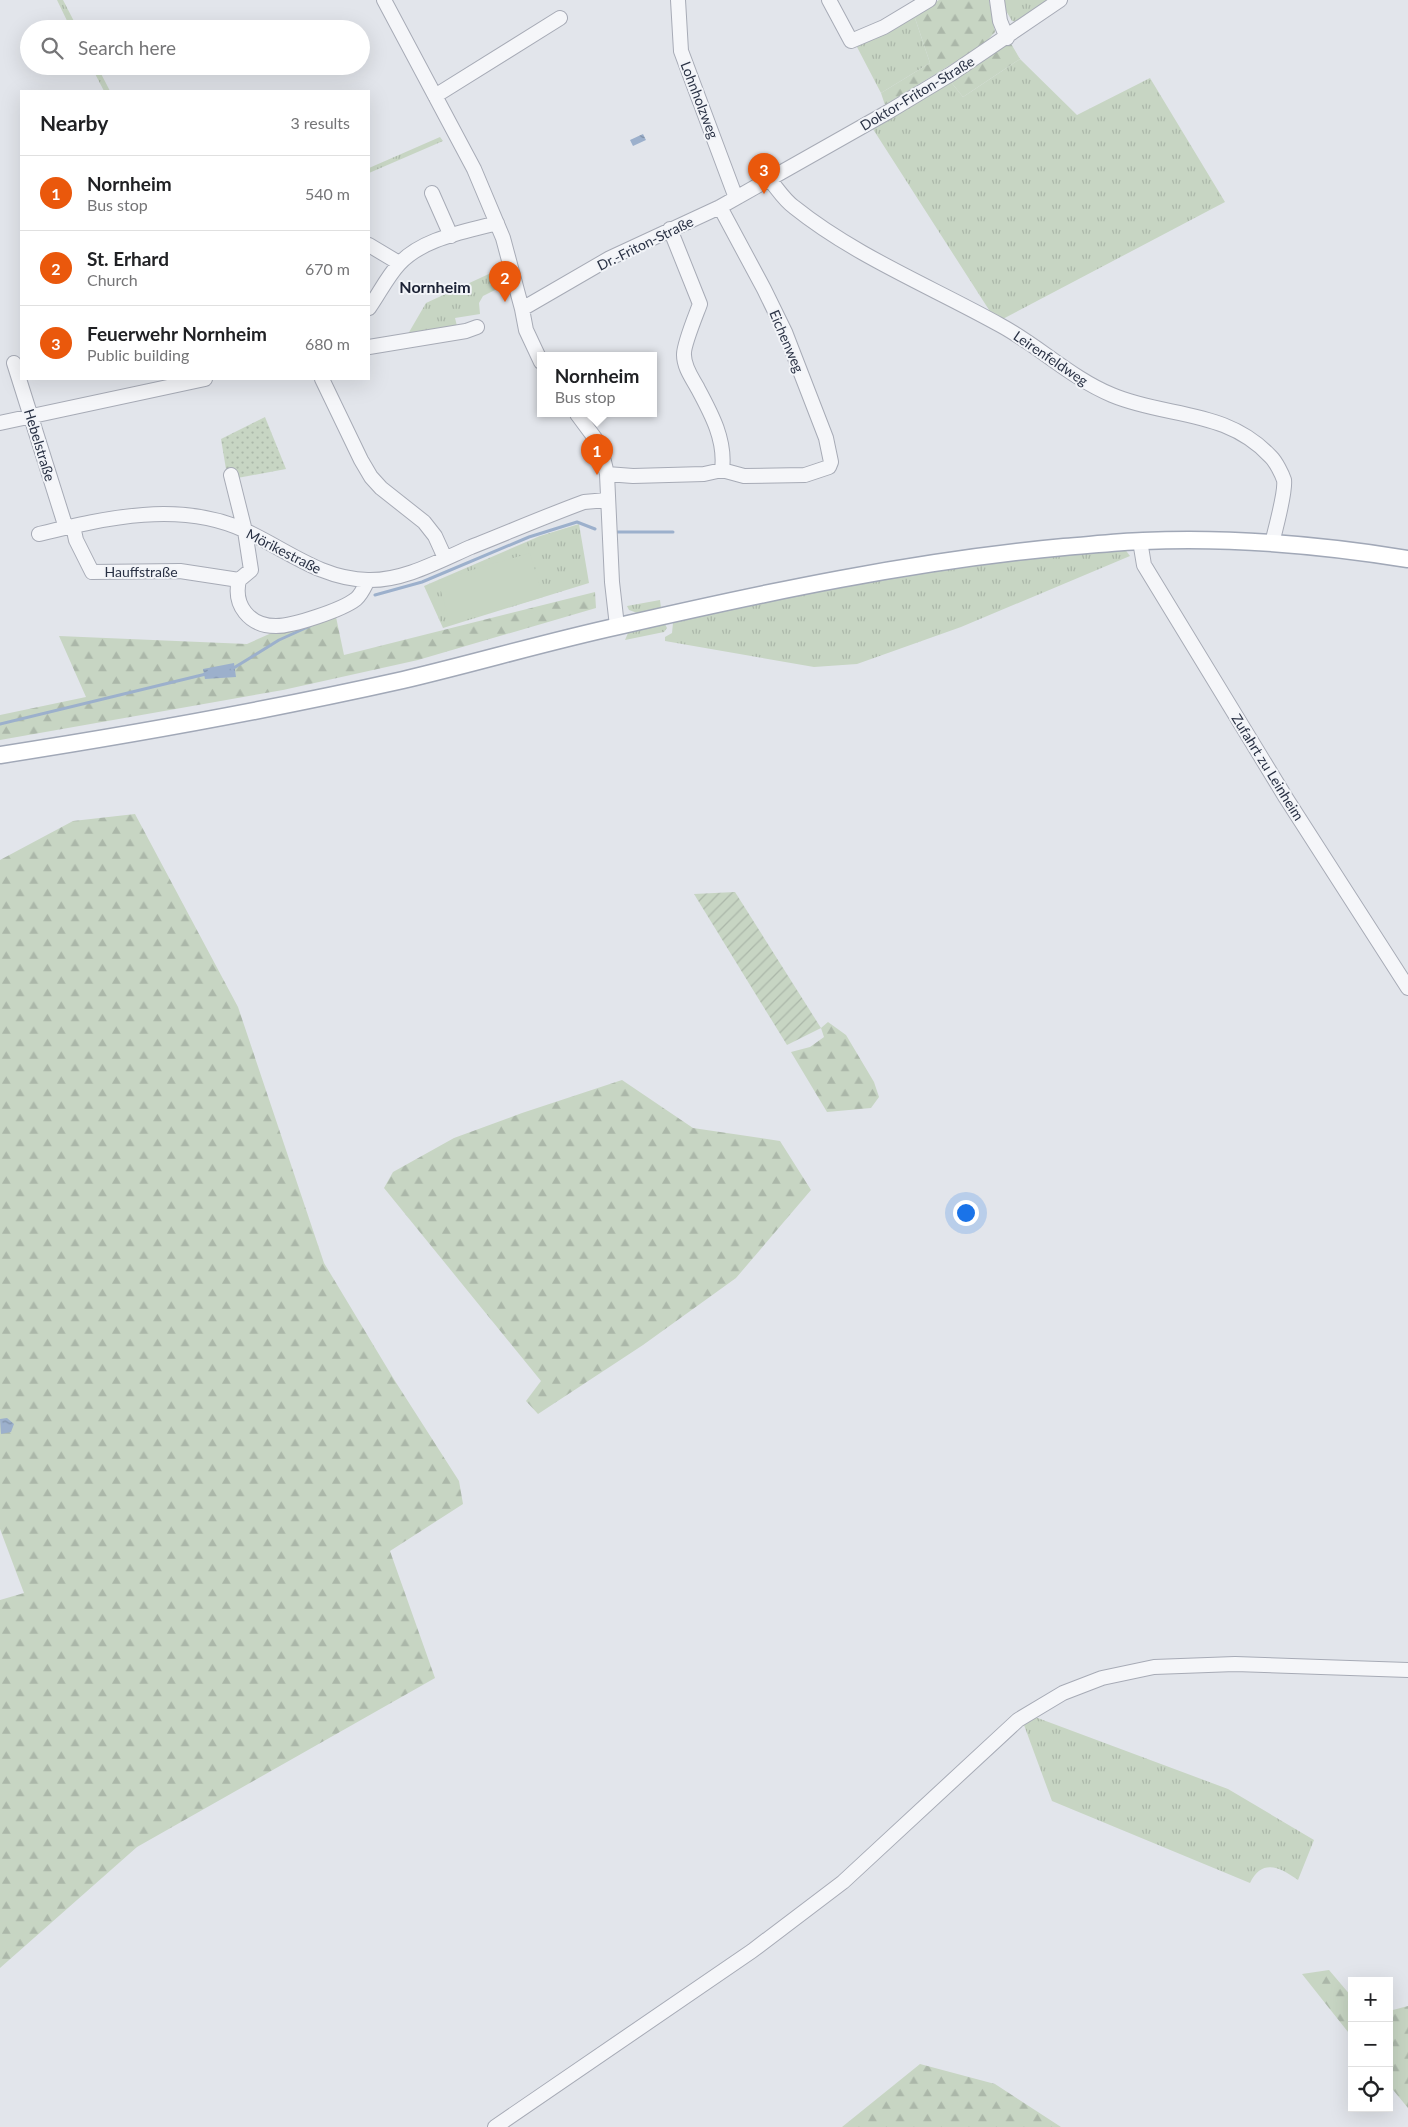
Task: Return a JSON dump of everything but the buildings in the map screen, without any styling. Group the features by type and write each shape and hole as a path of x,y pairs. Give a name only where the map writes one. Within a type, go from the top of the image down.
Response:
{"main road":[{"path":"0,755 125,736 404,679 617,626 884,570 1006,553 1140,541 1197,540 1272,543 1408,559"}],"street":[{"path":"384,0 474,169 509,256 526,330 537,353"},
{"name":"Lohnholzweg","path":"678,0 681,51 736,198"},
{"path":"829,0 851,41 884,27 929,0"},
{"path":"997,0 1000,21 1006,38"},
{"name":"Doktor-Friton-Straße","path":"769,178 904,102 1006,38 1060,0"},
{"path":"435,96 560,18"},
{"name":"Dr.-Friton-Straße","path":"522,309 610,258 720,207 769,178"},
{"name":"Leirenfeldweg","path":"769,178 792,206 832,234 932,291 1000,325 1086,382 1124,400 1210,420 1248,436 1273,458 1284,481 1272,543"},
{"path":"432,193 451,236"},
{"name":"Eichenweg","path":"720,207 785,332 826,438 831,462 829,467 805,475 744,476 722,470"},
{"path":"370,306 399,263 422,246 497,223"},
{"path":"607,474 633,476 704,474 722,470 724,456 719,435 708,407 689,372 684,355 700,304 670,229"},
{"path":"370,246 399,263"},
{"path":"370,347 466,331 477,326"},
{"name":"Hebelstraße","path":"14,363 69,527"},
{"path":"0,423 201,380"},
{"path":"322,380 368,472 382,488 424,522 435,536 445,558"},
{"path":"579,417 600,445 607,474 607,500 617,626"},
{"path":"231,475 245,531 251,570 239,580 237,598 244,612 252,620 274,626 299,621 346,606 358,598 368,580"},
{"name":"Mörikestraße","path":"39,534 130,515 182,515 220,521 245,531 323,572 343,578 368,580 404,574 584,502 607,500"},
{"name":"Hauffstraße","path":"69,527 92,572 180,570 239,580"},
{"name":"Zufahrt zu Leinheim","path":"1140,541 1142,556 1149,574 1286,798 1408,988"},
{"path":"496,2127 752,1951 843,1882 1018,1720 1063,1693 1102,1678 1154,1667 1235,1664 1408,1670"}],"green space":[{"path":"57,0 63,0 73,20 67,20"},
{"path":"939,0 989,0 995,32 983,45 885,105 881,93 930,63 914,15"},
{"path":"1003,0 1047,0 1017,22 1012,21 1005,9"},
{"path":"914,15 930,63 881,93 857,47 904,23"},
{"path":"1010,42 1020,59 963,97 951,82"},
{"path":"1020,59 1077,115 1150,78 1225,202 999,321 991,313 871,126 951,82 963,97"},
{"path":"96,75 102,75 109,90 103,90"},
{"path":"440,137 443,141 370,173 370,168"},
{"path":"504,267 507,284 483,296 479,303 480,314 455,318 457,326 408,334 426,303"},
{"path":"265,417 286,469 232,479 227,475 221,439"},
{"path":"579,524 589,583 443,628 424,586 540,536"},
{"path":"1124,548 1130,556 961,627 857,664 814,667 665,641 665,637 672,633 673,623 761,600 928,568"},
{"path":"530,553 543,597 450,624 438,580"},
{"path":"595,592 596,608 418,660 283,690 0,740 0,715 86,697 59,636 247,644 276,631 336,617 344,655"},
{"path":"660,600 661,608 640,614 629,610 627,606"},
{"path":"665,624 667,628 664,632 625,640 628,633"},
{"path":"135,814 238,1007 324,1263 395,1381 459,1481 463,1504 390,1551 435,1678 137,1847 0,1968 0,1600 24,1593 0,1529 0,860 73,821"},
{"path":"735,892 821,1028 787,1045 694,894"},
{"path":"828,1022 846,1035 874,1082 879,1097 871,1108 827,1112 791,1052 810,1047 824,1037 821,1028"},
{"path":"622,1080 693,1128 780,1141 811,1190 736,1278 643,1345 538,1414 526,1401 541,1381 384,1188 393,1172 454,1138"},
{"path":"1035,1717 1228,1789 1314,1840 1298,1880 1285,1871 1272,1867 1260,1870 1250,1883 1052,1801 1024,1725"},
{"path":"1329,1970 1348,1992 1348,2032 1302,1974"},
{"path":"1408,2006 1408,2108 1393,2090 1393,2010"},
{"path":"920,2064 995,2084 1061,2127 842,2127"}],"water":[{"path":"643,134 646,140 633,146 630,140"},
{"path":"234,663 236,677 205,679 203,669"},
{"path":"7,1418 14,1424 11,1432 1,1434 0,1419"}],"waterway":[{"path":"375,595 422,582 529,537 577,522 595,529"},
{"path":"615,532 673,532"},
{"path":"232,669 279,640 310,626"},
{"path":"0,724 206,674"}],"place":[{"name":"Feuerwehr Nornheim","path":"764,194"},
{"name":"St. Erhard","path":"505,302"},
{"name":"Nornheim","path":"597,475"}],"district":[{"name":"Nornheim","path":"435,286"}]}
